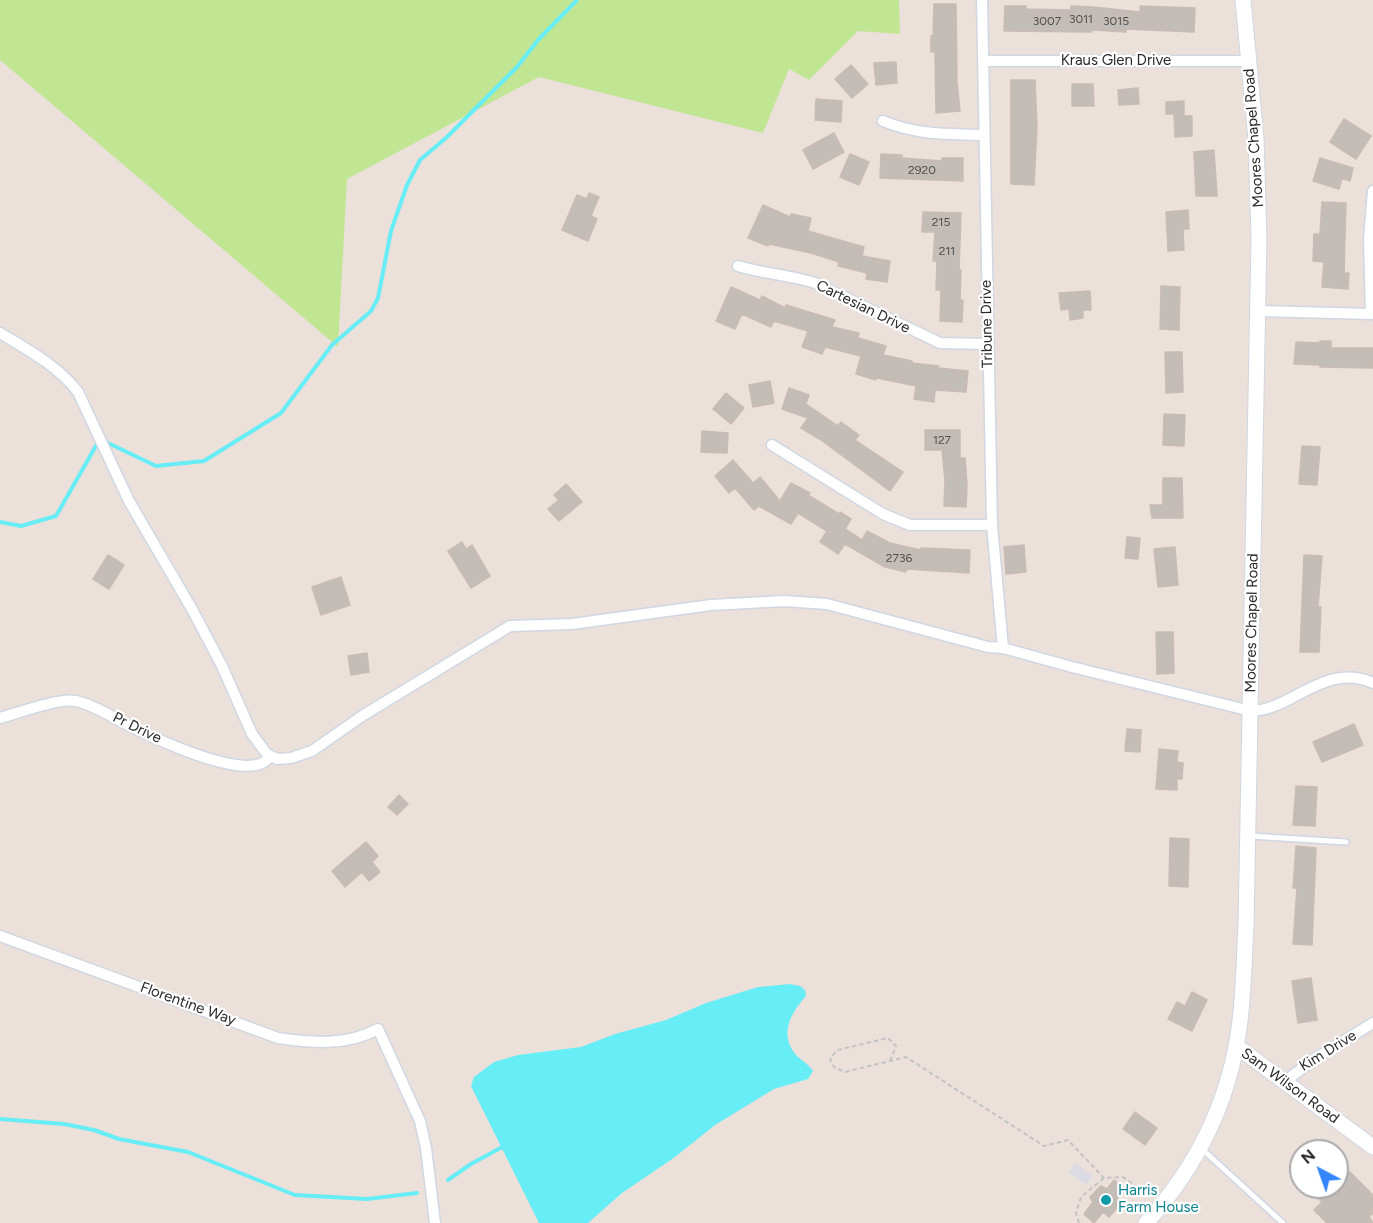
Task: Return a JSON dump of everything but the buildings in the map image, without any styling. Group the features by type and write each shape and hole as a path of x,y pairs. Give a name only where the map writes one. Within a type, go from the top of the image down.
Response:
{"main road":[{"name":"Moores Chapel Road","path":"1146,1223 1182,1180 1201,1148 1224,1091 1236,1046 1243,986 1251,711 1258,184 1243,0"},
{"name":"Sam Wilson Road","path":"1236,1046 1373,1147"}],"street":[{"name":"Tribune Drive","path":"982,0 992,525 1003,648"},
{"name":"Kraus Glen Drive","path":"984,61 1249,61"},
{"path":"883,121 899,128 929,134 983,135"},
{"path":"1258,311 1372,314 1370,239 1373,192"},
{"name":"Cartesian Drive","path":"738,266 815,284 940,343 987,344"},
{"path":"0,333 54,368 69,380 78,392 129,501 222,666 252,734 271,756"},
{"path":"772,445 883,514 910,525 992,525"},
{"name":"Pr Drive","path":"0,718 46,705 75,701 100,710 182,750 244,766 262,764 271,756 277,759 291,758 312,751 362,716 510,627 572,624 711,605 784,601 827,604 988,647 1003,648 1072,668 1251,711"},
{"path":"1251,711 1263,710 1314,686 1337,679 1356,678 1373,683"},
{"name":"Florentine Way","path":"0,936 278,1038 309,1042 340,1042 378,1029 420,1121 426,1148 435,1223"},
{"name":"Kim Drive","path":"1284,1082 1316,1058 1373,1023"}],"lane":[{"path":"1248,836 1346,842"},
{"path":"1201,1148 1283,1223"}],"path":[{"path":"890,1061 896,1046 888,1038 837,1050 830,1059 834,1066 845,1072 906,1058 1044,1146 1068,1140 1104,1178"},
{"path":"1079,1223 1076,1213 1081,1197 1104,1178 1123,1177 1162,1204"}],"shaded area":[{"path":"1076,1163 1093,1176 1086,1185 1068,1172"}],"green space":[{"path":"0,0 899,0 900,34 858,31 809,80 789,69 763,133 539,77 347,179 338,347 0,60"}],"water":[{"path":"790,984 800,986 805,990 806,996 789,1022 788,1036 793,1051 813,1071 808,1079 774,1089 715,1125 675,1157 622,1193 588,1223 539,1223 471,1086 474,1077 494,1062 518,1055 581,1047 758,987"}],"waterway":[{"path":"108,443 156,466 204,461 281,413 332,345 371,311 378,298 391,231 407,185 420,160 447,137 517,67 538,40 577,0"},
{"path":"0,522 21,526 56,516 97,444"},
{"path":"0,1119 64,1124 94,1130 119,1139 188,1152 295,1195 367,1199 417,1193"},
{"path":"448,1180 504,1146"}],"place":[{"name":"Harris Farm House","path":"1106,1200"}]}
